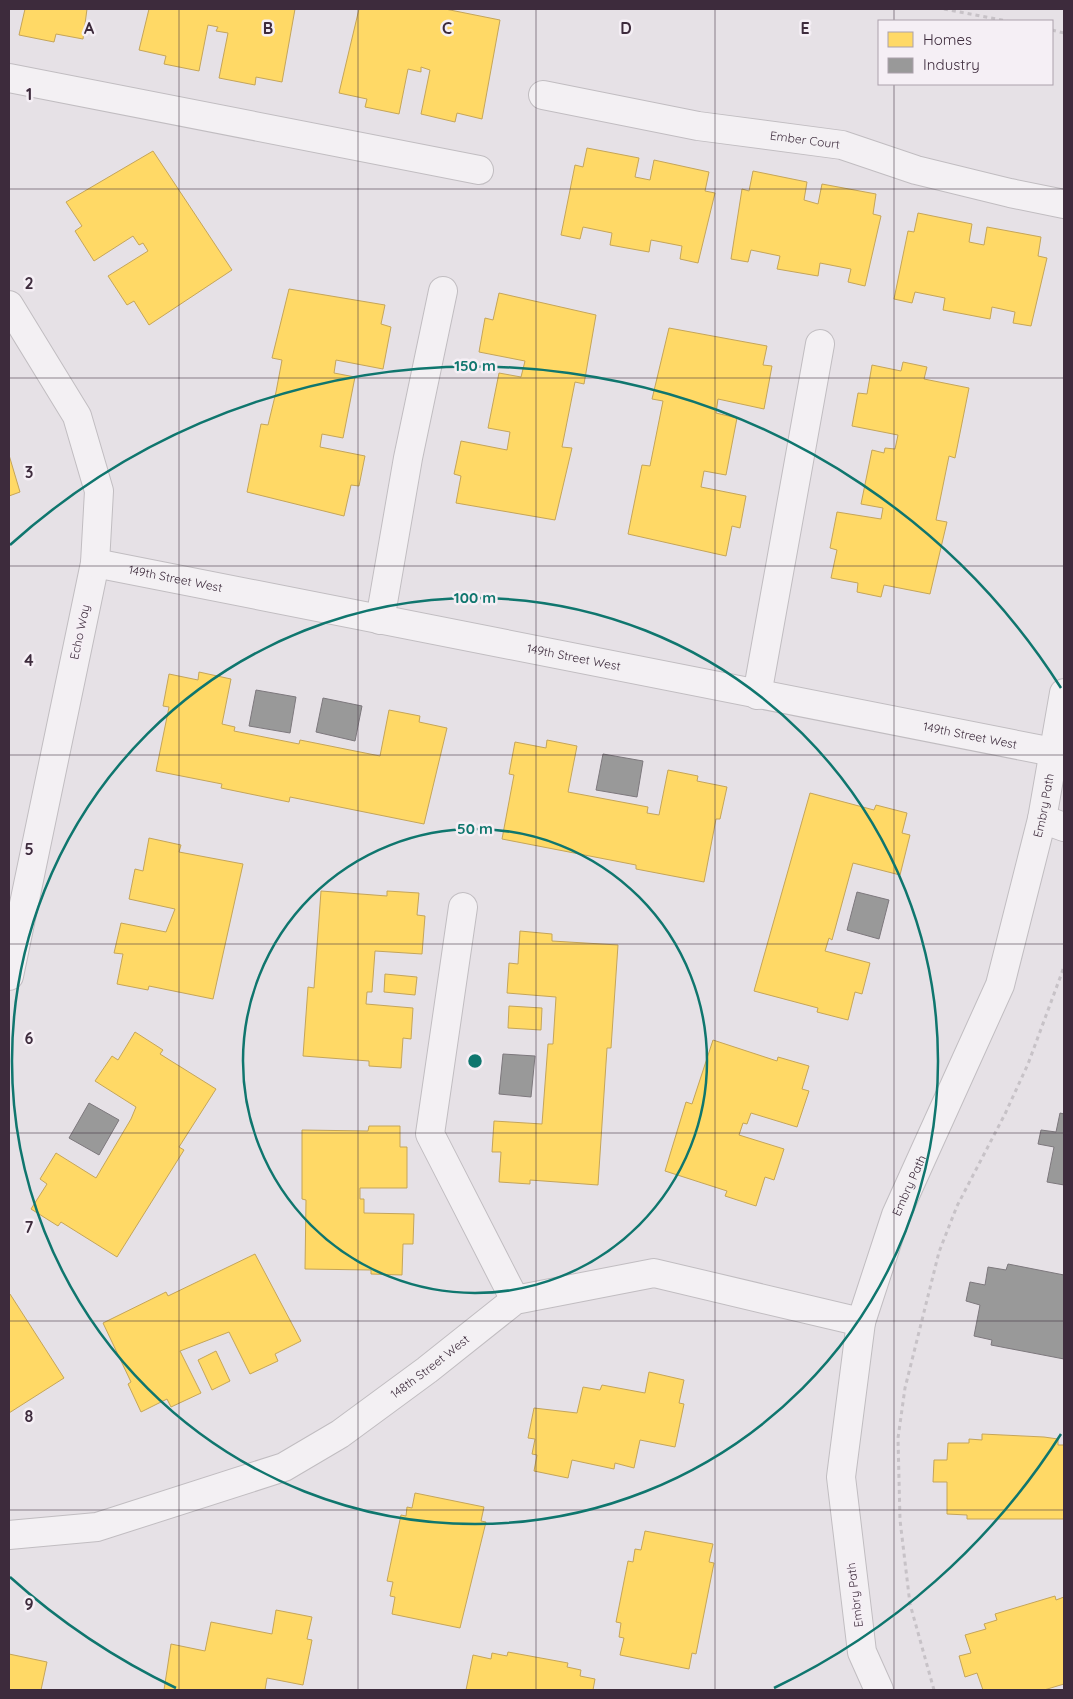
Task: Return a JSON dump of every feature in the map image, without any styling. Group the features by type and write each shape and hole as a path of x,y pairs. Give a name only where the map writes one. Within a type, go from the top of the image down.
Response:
{"street":[{"path":"9,78 479,170"},
{"name":"Ember Court","path":"543,95 698,126 842,146 916,170 1064,204"},
{"path":"380,620 408,458 443,291"},
{"name":"Echo Way","path":"9,305 77,416 100,491 95,564 9,976"},
{"path":"757,695 820,344"},
{"name":"149th Street West","path":"95,564 1058,754"},
{"name":"Embry Path","path":"879,1690 862,1652 841,1477 861,1322 896,1215 1000,986 1053,823 1064,693"},
{"path":"463,907 430,1134 515,1300"},
{"name":"148th Street West","path":"9,1535 97,1527 284,1467 340,1434 427,1370 515,1300 654,1273 861,1322"}],"path":[{"path":"944,9 1002,20"},
{"path":"934,1690 910,1604 900,1520 898,1438 905,1388 939,1252 957,1206 1005,1114 1028,1064 1064,967"}],"building: Homes":[{"path":"25,9 87,9 83,39 56,34 54,42 19,35"},
{"path":"149,9 295,9 282,82 256,77 255,85 219,78 228,33 216,31 218,27 208,25 199,71 164,64 166,56 139,50"},
{"path":"359,9 445,9 500,20 482,119 457,113 455,122 421,114 430,70 421,67 421,72 408,69 399,114 365,107 367,99 339,93"},
{"path":"587,148 639,158 635,177 650,180 654,160 709,172 705,191 715,193 698,263 680,259 682,246 651,240 649,252 610,245 612,233 583,227 580,239 561,235 575,165 583,167"},
{"path":"153,151 232,270 149,325 134,301 127,305 108,276 148,251 143,243 139,245 133,236 94,261 75,231 82,226 66,202"},
{"path":"753,171 807,182 804,200 818,204 822,184 876,194 873,214 881,216 865,286 848,282 851,269 820,263 818,276 777,269 780,256 751,250 748,262 731,259 742,189 749,191"},
{"path":"918,213 972,224 969,242 984,245 987,227 1041,237 1038,256 1047,258 1031,326 1013,323 1015,312 992,307 990,319 943,310 945,298 915,292 912,303 894,299 908,231 914,232"},
{"path":"289,289 385,305 381,324 391,327 383,369 336,360 334,373 355,377 343,438 322,434 320,447 365,456 359,486 351,485 344,516 247,492 261,424 268,425 276,392 282,360 272,358"},
{"path":"499,293 596,315 584,384 575,382 562,447 572,448 555,520 456,503 461,476 454,474 461,441 507,450 510,432 488,428 499,373 521,377 525,361 479,352 485,318 493,320"},
{"path":"669,328 767,346 763,365 772,366 764,409 718,399 716,413 737,418 726,475 704,471 701,487 746,496 740,528 732,526 726,556 628,534 642,465 650,466 663,401 652,399"},
{"path":"903,362 927,367 924,379 969,388 955,458 949,456 936,520 947,522 930,594 884,585 881,597 857,592 858,583 831,578 837,550 830,548 837,512 881,519 883,508 861,504 872,450 884,453 885,448 895,449 898,435 852,426 858,393 867,394 872,365 901,371"},
{"path":"9,455 20,492 9,496"},
{"path":"199,672 231,679 222,724 235,727 234,731 299,744 300,740 380,756 389,710 420,716 419,722 447,728 424,824 290,797 289,802 221,788 222,784 156,771 169,707 163,706 169,674 198,680"},
{"path":"547,740 577,746 568,792 648,807 647,813 659,815 668,770 698,776 697,781 727,787 720,819 716,819 704,882 636,869 636,865 502,839 514,775 509,774 515,742 546,748"},
{"path":"810,793 874,810 876,805 907,813 902,833 910,835 900,875 853,863 832,940 829,938 825,951 870,963 862,994 855,992 848,1020 817,1012 818,1008 754,991"},
{"path":"149,838 181,845 179,852 243,864 213,999 149,986 148,990 117,984 123,954 114,953 121,923 166,932 175,909 129,899 135,869 143,871"},
{"path":"321,891 387,896 387,891 419,893 417,915 425,916 422,954 375,951 372,992 367,992 366,1004 413,1008 411,1039 403,1038 401,1068 369,1066 369,1061 303,1056 308,987 314,988"},
{"path":"520,931 552,934 552,941 618,945 611,1048 607,1048 598,1185 530,1180 530,1184 499,1182 501,1152 492,1152 494,1121 542,1124 548,1044 553,1044 556,997 507,993 509,963 518,964"},
{"path":"385,974 417,977 415,995 384,992"},
{"path":"509,1006 542,1008 541,1030 508,1028"},
{"path":"135,1032 163,1050 160,1054 216,1089 179,1147 184,1150 117,1257 61,1222 58,1226 31,1209 47,1184 40,1179 56,1153 96,1178 131,1119 136,1107 95,1081 112,1056 118,1060"},
{"path":"713,1040 777,1061 778,1057 809,1066 802,1089 809,1091 797,1127 751,1113 747,1124 743,1123 739,1135 784,1149 774,1180 765,1177 756,1206 725,1196 727,1191 665,1171 686,1102 692,1104"},
{"path":"369,1126 400,1126 400,1147 407,1147 407,1188 360,1188 360,1199 364,1199 364,1213 414,1214 413,1244 403,1244 402,1275 371,1274 371,1270 305,1269 306,1200 302,1199 302,1130 368,1131"},
{"path":"255,1254 301,1341 275,1354 278,1361 250,1374 229,1332 180,1351 201,1393 171,1407 167,1399 141,1412 128,1384 131,1382 103,1323 166,1292 168,1296"},
{"path":"9,1295 64,1378 9,1413"},
{"path":"216,1351 230,1381 212,1390 198,1360"},
{"path":"649,1372 684,1380 679,1403 684,1404 675,1447 640,1440 634,1468 615,1463 614,1469 572,1460 568,1478 534,1471 537,1455 532,1454 535,1439 528,1438 534,1408 577,1413 583,1387 600,1390 602,1385 645,1393"},
{"path":"982,1434 1044,1437 1058,1439 1058,1445 1064,1445 1064,1519 967,1519 967,1515 947,1514 947,1482 933,1482 934,1460 947,1460 948,1443 969,1443 969,1439 982,1440"},
{"path":"415,1493 484,1507 481,1521 486,1522 460,1628 392,1614 395,1597 390,1596 393,1582 387,1581 401,1515 406,1516 407,1507 412,1508"},
{"path":"645,1531 713,1544 709,1562 714,1563 696,1654 692,1653 689,1669 620,1655 624,1638 619,1637 621,1623 616,1622 628,1561 633,1562 635,1549 641,1550"},
{"path":"1055,1596 1056,1600 1064,1597 1064,1684 1044,1690 983,1690 977,1673 965,1677 959,1656 971,1653 965,1635 986,1629 984,1624 997,1620 995,1614"},
{"path":"276,1610 312,1617 307,1639 312,1640 303,1685 267,1678 265,1690 164,1690 171,1644 205,1651 211,1622 272,1634"},
{"path":"508,1652 568,1663 567,1667 581,1670 580,1676 595,1679 593,1690 466,1690 473,1655 491,1659 492,1653 507,1656"},
{"path":"9,1654 47,1662 41,1690 9,1690"}],"building: Industry":[{"path":"256,690 296,697 290,733 249,726"},
{"path":"323,698 362,706 355,741 316,732"},
{"path":"603,754 643,761 637,797 596,790"},
{"path":"857,892 889,900 879,939 847,930"},
{"path":"503,1054 535,1056 531,1097 499,1094"},
{"path":"89,1103 119,1120 99,1155 69,1138"},
{"path":"1060,1113 1064,1114 1064,1185 1047,1182 1054,1147 1038,1144 1041,1130 1056,1132"},
{"path":"1008,1264 1064,1275 1064,1359 991,1345 992,1340 974,1336 980,1305 966,1301 970,1282 985,1285 988,1267 1006,1270"}]}
